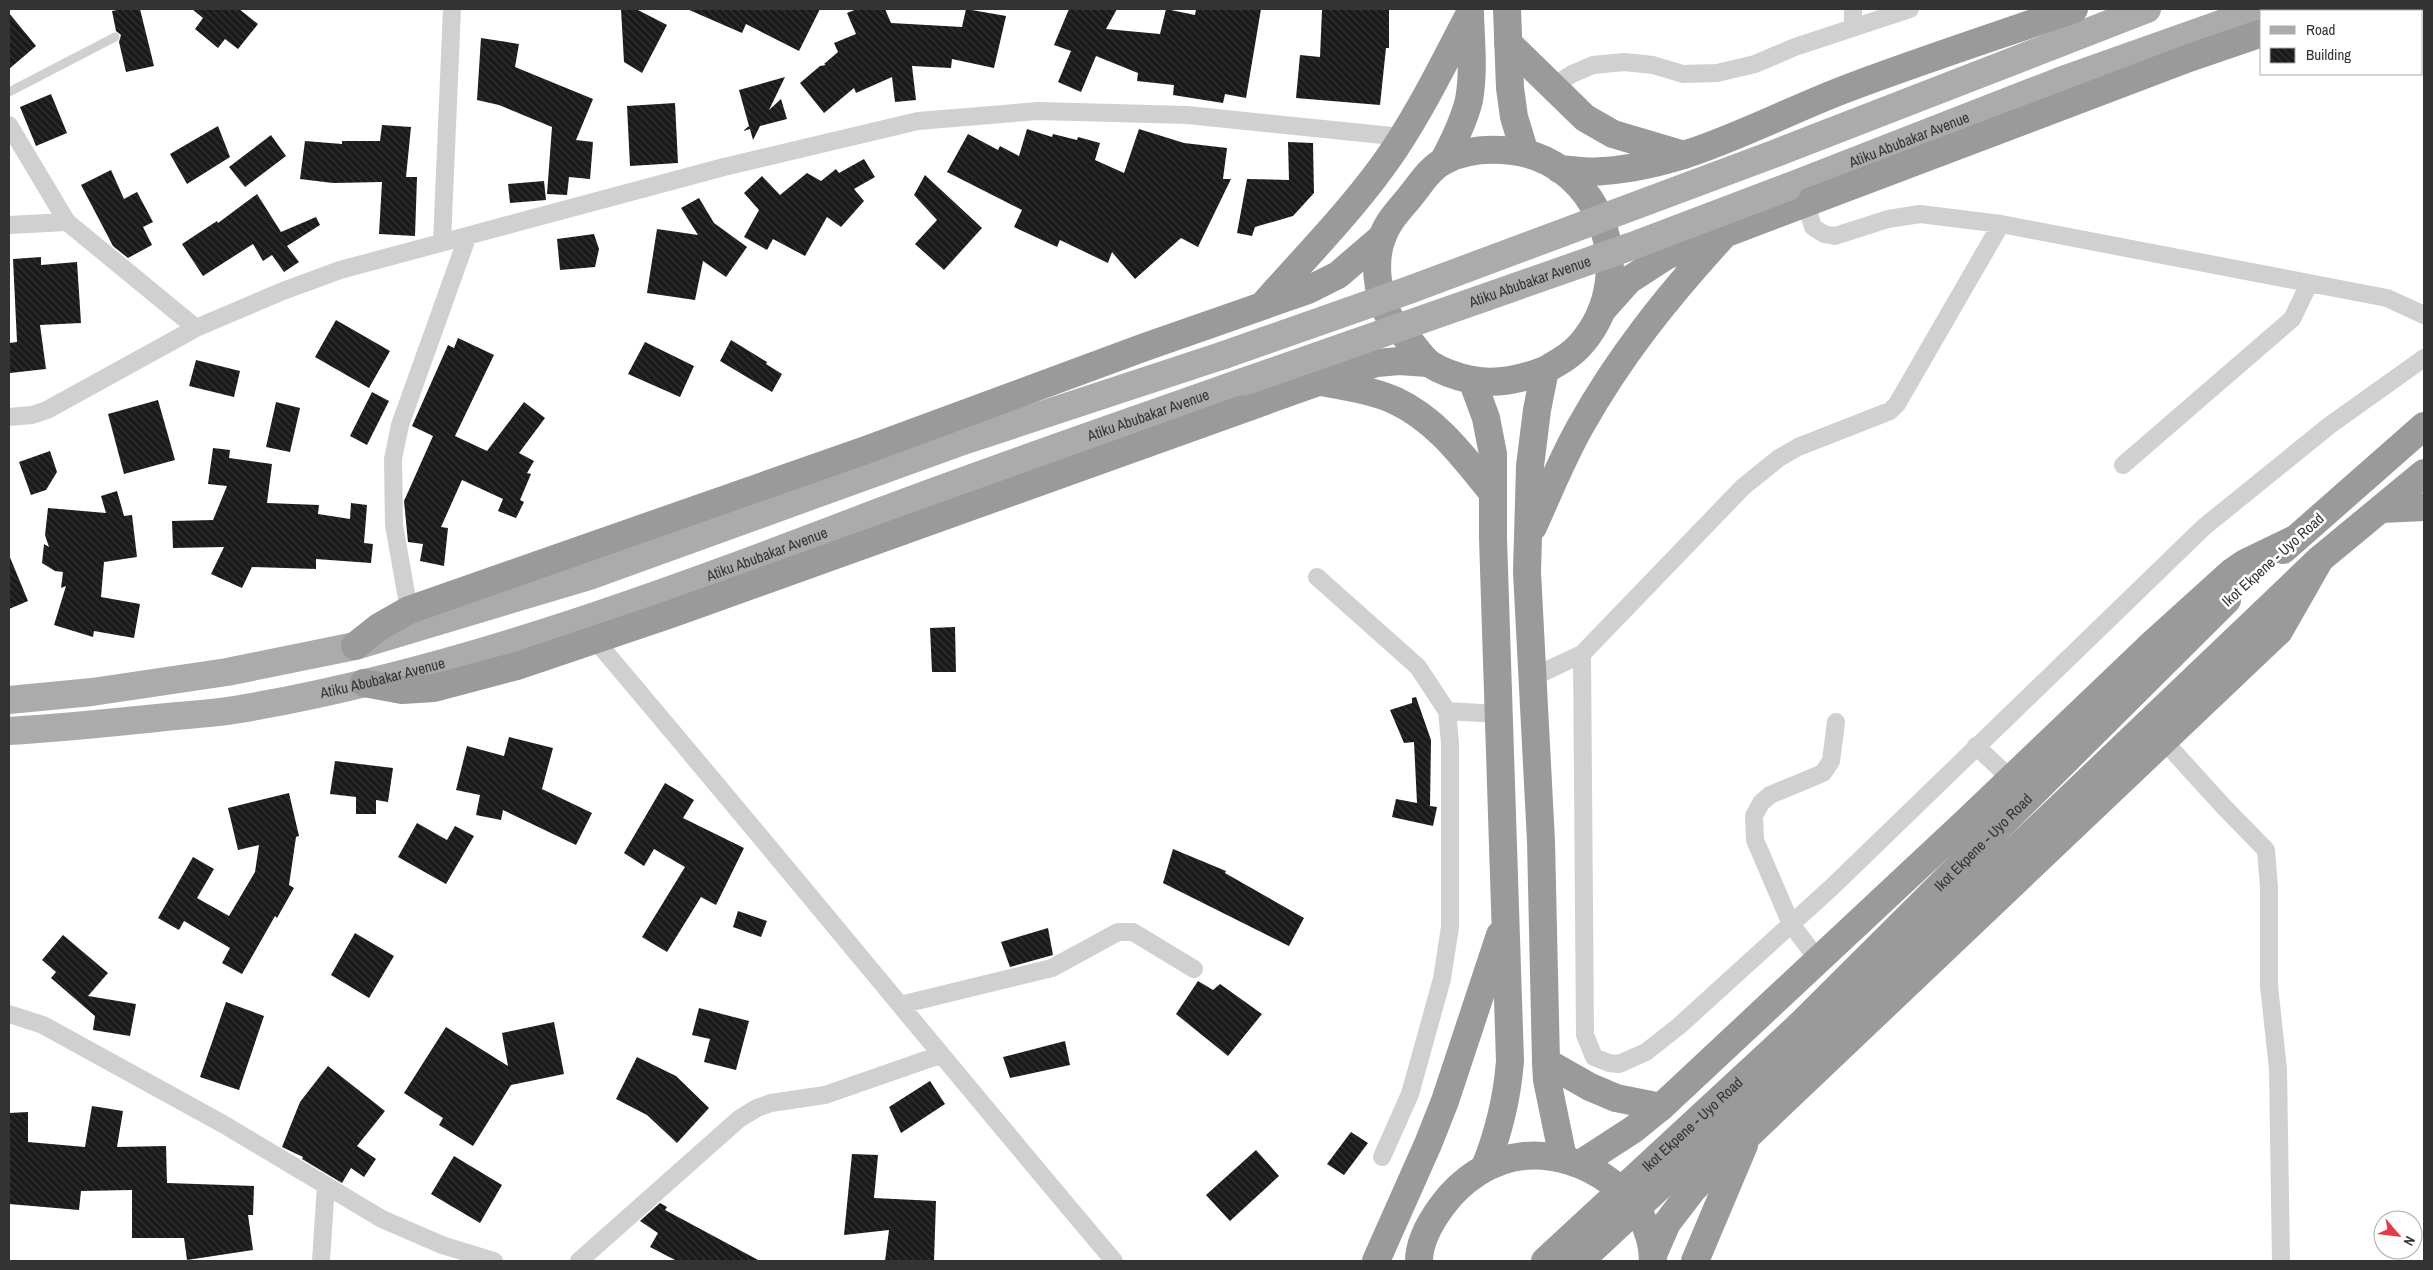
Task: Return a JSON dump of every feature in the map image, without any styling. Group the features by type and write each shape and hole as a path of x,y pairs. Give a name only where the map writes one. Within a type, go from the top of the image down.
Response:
{"highway":[{"path":"1507,9 1514,118 1525,153"},
{"path":"1559,169 1603,172 1628,169 1684,155 1842,91 2074,9"},
{"path":"1261,307 1359,197 1402,137 1470,11"},
{"path":"355,646 379,627 408,610 737,495 1145,347 1261,307 1308,290 1338,275 1381,238 1395,214 1426,177 1444,160 1462,124 1469,100 1472,74 1470,11"},
{"path":"364,682 402,690 434,688 517,666 1109,458 1318,381 1377,363 1399,361 1428,362 1472,380 1497,382 1522,378 1545,370 1567,358 1582,343 1614,295 1648,266 1666,256 1723,235 1797,196 2260,34"},
{"path":"1508,43 1585,118 1613,134 1684,155"},
{"path":"1444,160 1484,149 1525,153 1559,169 1579,186 1591,202 1607,238 1610,277 1599,315"},
{"path":"1528,538 1579,428 1609,379 1651,318 1723,235"},
{"path":"1381,238 1378,260 1382,300 1390,319 1428,362"},
{"path":"1545,370 1537,410 1530,466 1527,572 1541,841 1547,1080 1572,1161"},
{"path":"1472,380 1490,436 1493,454 1498,714 1510,1070 1507,1098 1498,1133 1485,1167"},
{"path":"1318,381 1383,396 1416,412 1451,441 1493,493"},
{"name":"Ikot Ekpene - Uyo Road","path":"1580,1261 1805,1036 2240,586 2424,426"},
{"name":"Ikot Ekpene - Uyo Road","path":"1545,1261 1805,1036 2320,559 2424,473"},
{"path":"2382,509 2424,507"},
{"path":"1572,1161 1634,1129 1661,1107 2011,780 2148,648 2232,572 2245,563 2296,539"},
{"path":"1653,1258 1667,1223 1693,1189 2279,631 2320,559"},
{"path":"1376,1261 1445,1101 1506,917"},
{"path":"1546,1062 1590,1087 1616,1098 1661,1107"},
{"path":"1695,1261 1749,1135"},
{"path":"1419,1261 1431,1220 1454,1189 1485,1167 1523,1156 1572,1161 1599,1173 1630,1200 1650,1234 1653,1258"}],"main road":[{"path":"9,700 92,692 227,672 355,646 590,576 960,442 1224,355 1408,290 1778,152 2147,9"},
{"name":"Atiku Abubakar Avenue","path":"9,731 66,728 232,710 364,682 524,640 749,562 971,478 1242,382 1632,246 1797,196 2060,81 2260,10"}],"street":[{"path":"442,242 452,9"},
{"path":"1852,28 1853,9"},
{"path":"1552,86 1572,74 1593,65 1616,63 1653,65 1683,74 1717,73 1755,64 1794,47 1910,9"},
{"path":"9,417 47,410 196,328 283,291 340,270 442,242 466,238 724,167 918,121 1038,111 1187,115 1402,137"},
{"path":"9,125 67,222 196,328"},
{"path":"1797,196 1813,227 1824,234 1835,236 1888,218 1920,214 2001,224 2387,298 2424,316"},
{"path":"9,225 67,222"},
{"path":"1533,678 1582,654 1743,487 1779,458 1798,447 1884,414 1897,404 2001,224"},
{"path":"408,610 394,526 393,459 400,425 466,238"},
{"path":"2123,465 2292,319 2310,284"},
{"path":"1582,654 1585,1035 1594,1058 1609,1064 1619,1064 1646,1052 1679,1026 1832,887 2204,528 2330,424 2424,358"},
{"path":"1318,577 1418,667 1447,711 1450,752 1449,936 1442,979 1410,1094 1382,1156"},
{"path":"595,640 754,827 940,1055 1114,1261"},
{"path":"1447,711 1498,714"},
{"path":"1819,960 1791,924 1756,840 1754,816 1762,803 1770,795 1823,773 1831,761 1836,722"},
{"path":"2164,741 2266,850 2270,888 2270,986 2278,1069 2281,1261"},
{"path":"1976,746 2011,780"},
{"path":"900,1005 1052,968 1118,932 1132,932 1194,969"},
{"path":"9,1014 43,1025 223,1124 382,1219 442,1245 494,1261"},
{"path":"579,1261 739,1119 757,1108 772,1102 825,1094 940,1055"},
{"path":"321,1261 326,1185"}],"lane":[{"path":"9,92 116,37"}],"building":[{"path":"140,9 154,66 126,72 119,42 121,35 116,31 112,11"},
{"path":"192,9 239,9 258,24 238,49 225,39 218,48 195,29 203,18"},
{"path":"621,9 636,9 667,25 642,73 624,62"},
{"path":"687,9 820,9 799,51 746,24 742,33"},
{"path":"857,9 885,9 891,23 962,27 966,9 1006,16 994,68 952,59 951,68 912,66 916,100 895,102 892,77 856,93 854,88 824,113 800,83 820,66 826,65 824,64 838,52 834,43 856,34 847,13"},
{"path":"1069,9 1117,9 1106,29 1160,34 1166,9 1195,15 1196,9 1261,9 1246,98 1225,94 1223,103 1173,95 1174,85 1137,81 1138,73 1096,56 1081,92 1058,82 1071,51 1054,45"},
{"path":"1389,9 1389,48 1386,48 1380,105 1296,98 1300,55 1320,57 1322,10"},
{"path":"9,13 36,46 9,69"},
{"path":"481,38 519,44 515,67 593,99 576,140 593,142 590,179 569,177 567,195 547,194 552,127 499,105 477,100"},
{"path":"785,77 769,110 781,99 787,119 760,126 753,140 750,129 743,131 749,126 739,90"},
{"path":"51,94 67,133 36,146 20,107"},
{"path":"675,103 678,163 630,166 627,106"},
{"path":"382,125 411,127 406,177 417,177 415,236 379,234 382,182 333,183 300,179 305,141 342,144 342,141 380,141"},
{"path":"218,126 230,157 187,184 170,154"},
{"path":"1027,129 1052,137 1053,134 1077,140 1078,137 1100,143 1095,160 1124,173 1139,129 1184,143 1227,148 1223,179 1231,179 1198,247 1181,238 1135,279 1112,252 1108,263 1060,240 1057,247 1014,227 1022,210 947,172 968,134 998,150 1000,146 1019,156"},
{"path":"271,135 286,156 245,187 229,167"},
{"path":"1288,142 1313,143 1314,193 1293,216 1255,227 1252,236 1237,233 1247,179 1289,180"},
{"path":"864,159 875,177 854,189 864,201 841,227 827,217 805,256 773,239 767,250 744,237 759,210 744,193 762,176 780,195 807,173 821,181 836,169 839,173"},
{"path":"111,170 124,199 137,192 153,222 143,227 152,245 128,258 113,246 81,185"},
{"path":"925,175 982,228 944,270 915,244 937,220 914,195"},
{"path":"544,181 546,200 510,203 508,184"},
{"path":"257,194 281,232 316,217 320,225 287,246 299,262 284,272 272,255 263,261 253,244 203,276 182,244 217,221 218,223"},
{"path":"699,198 714,223 747,247 726,277 703,261 695,300 647,293 657,229 698,235 681,208"},
{"path":"594,234 599,249 595,267 560,270 557,239"},
{"path":"41,257 41,265 77,262 81,323 40,325 46,369 10,373 9,343 17,342 13,259"},
{"path":"336,320 390,351 369,388 315,357"},
{"path":"458,338 494,355 455,436 487,451 524,402 545,418 519,453 534,461 527,473 531,474 520,500 524,502 516,518 498,511 503,499 462,480 441,527 448,528 444,566 420,561 423,544 408,542 404,501 433,436 412,426 448,345 454,348"},
{"path":"731,340 767,362 766,364 782,374 772,392 720,361"},
{"path":"645,342 694,366 680,397 628,374"},
{"path":"196,360 240,371 234,397 189,386"},
{"path":"372,392 389,401 367,445 350,436"},
{"path":"158,400 175,460 124,474 108,414"},
{"path":"276,402 300,408 290,452 266,447"},
{"path":"213,448 230,450 229,458 272,464 267,503 319,505 318,514 350,519 351,503 367,505 364,543 373,544 371,563 316,559 316,569 252,567 242,588 211,574 224,547 173,548 172,521 213,520 227,486 208,484"},
{"path":"50,451 57,472 46,490 31,495 19,462"},
{"path":"117,491 124,516 132,515 137,557 104,562 101,597 140,604 134,638 94,631 93,637 54,625 66,586 61,588 63,572 55,571 42,563 44,544 49,547 45,535 48,508 106,513 101,496"},
{"path":"9,555 28,601 9,609"},
{"path":"955,627 956,672 932,672 930,628"},
{"path":"1416,697 1431,740 1430,806 1437,807 1433,826 1392,817 1396,799 1417,803 1414,742 1404,743 1390,710 1412,703 1412,698"},
{"path":"509,737 553,748 542,789 592,813 576,845 503,810 501,820 476,815 480,795 456,790 467,746 504,756"},
{"path":"335,761 393,768 388,802 376,800 376,814 356,814 356,797 330,794"},
{"path":"665,783 694,800 683,818 744,848 716,905 701,897 667,952 642,937 685,867 654,849 644,866 624,853"},
{"path":"289,793 299,836 296,837 289,885 294,888 277,918 275,916 242,974 222,963 230,948 184,921 179,930 158,918 193,857 214,869 197,898 229,916 255,872 259,845 238,850 228,808"},
{"path":"417,823 447,840 455,826 474,836 446,884 398,857"},
{"path":"1173,849 1226,871 1225,873 1304,918 1289,946 1163,883"},
{"path":"738,911 767,921 761,937 733,927"},
{"path":"1048,928 1053,955 1010,967 1001,942"},
{"path":"355,933 394,956 369,998 331,975"},
{"path":"63,935 108,973 88,996 136,1004 130,1036 93,1030 95,1016 51,978 56,972 42,960"},
{"path":"1198,981 1213,990 1220,984 1262,1014 1228,1056 1176,1014"},
{"path":"226,1002 264,1016 239,1090 200,1077"},
{"path":"699,1008 749,1021 736,1070 704,1062 710,1039 692,1035"},
{"path":"554,1022 564,1074 511,1085 473,1146 439,1125 443,1118 404,1093 446,1027 508,1066 502,1033"},
{"path":"1065,1041 1070,1065 1010,1078 1003,1057"},
{"path":"637,1057 676,1076 709,1108 677,1143 647,1115 616,1099"},
{"path":"328,1066 385,1111 357,1146 376,1159 364,1177 351,1168 342,1183 302,1159 303,1157 282,1147 300,1102"},
{"path":"930,1081 945,1104 901,1133 889,1107"},
{"path":"92,1106 123,1111 117,1147 166,1146 167,1183 254,1186 253,1215 248,1215 253,1250 187,1260 184,1238 132,1238 132,1190 81,1191 79,1210 9,1204 9,1113 28,1112 28,1142 85,1147"},
{"path":"1351,1132 1368,1143 1344,1175 1327,1164"},
{"path":"1256,1150 1279,1176 1230,1221 1206,1195"},
{"path":"852,1154 878,1155 874,1198 936,1201 934,1261 885,1261 889,1230 844,1235"},
{"path":"454,1156 502,1185 480,1223 431,1194"},
{"path":"660,1203 667,1207 665,1210 760,1261 677,1261 650,1247 658,1233 640,1221"}]}
